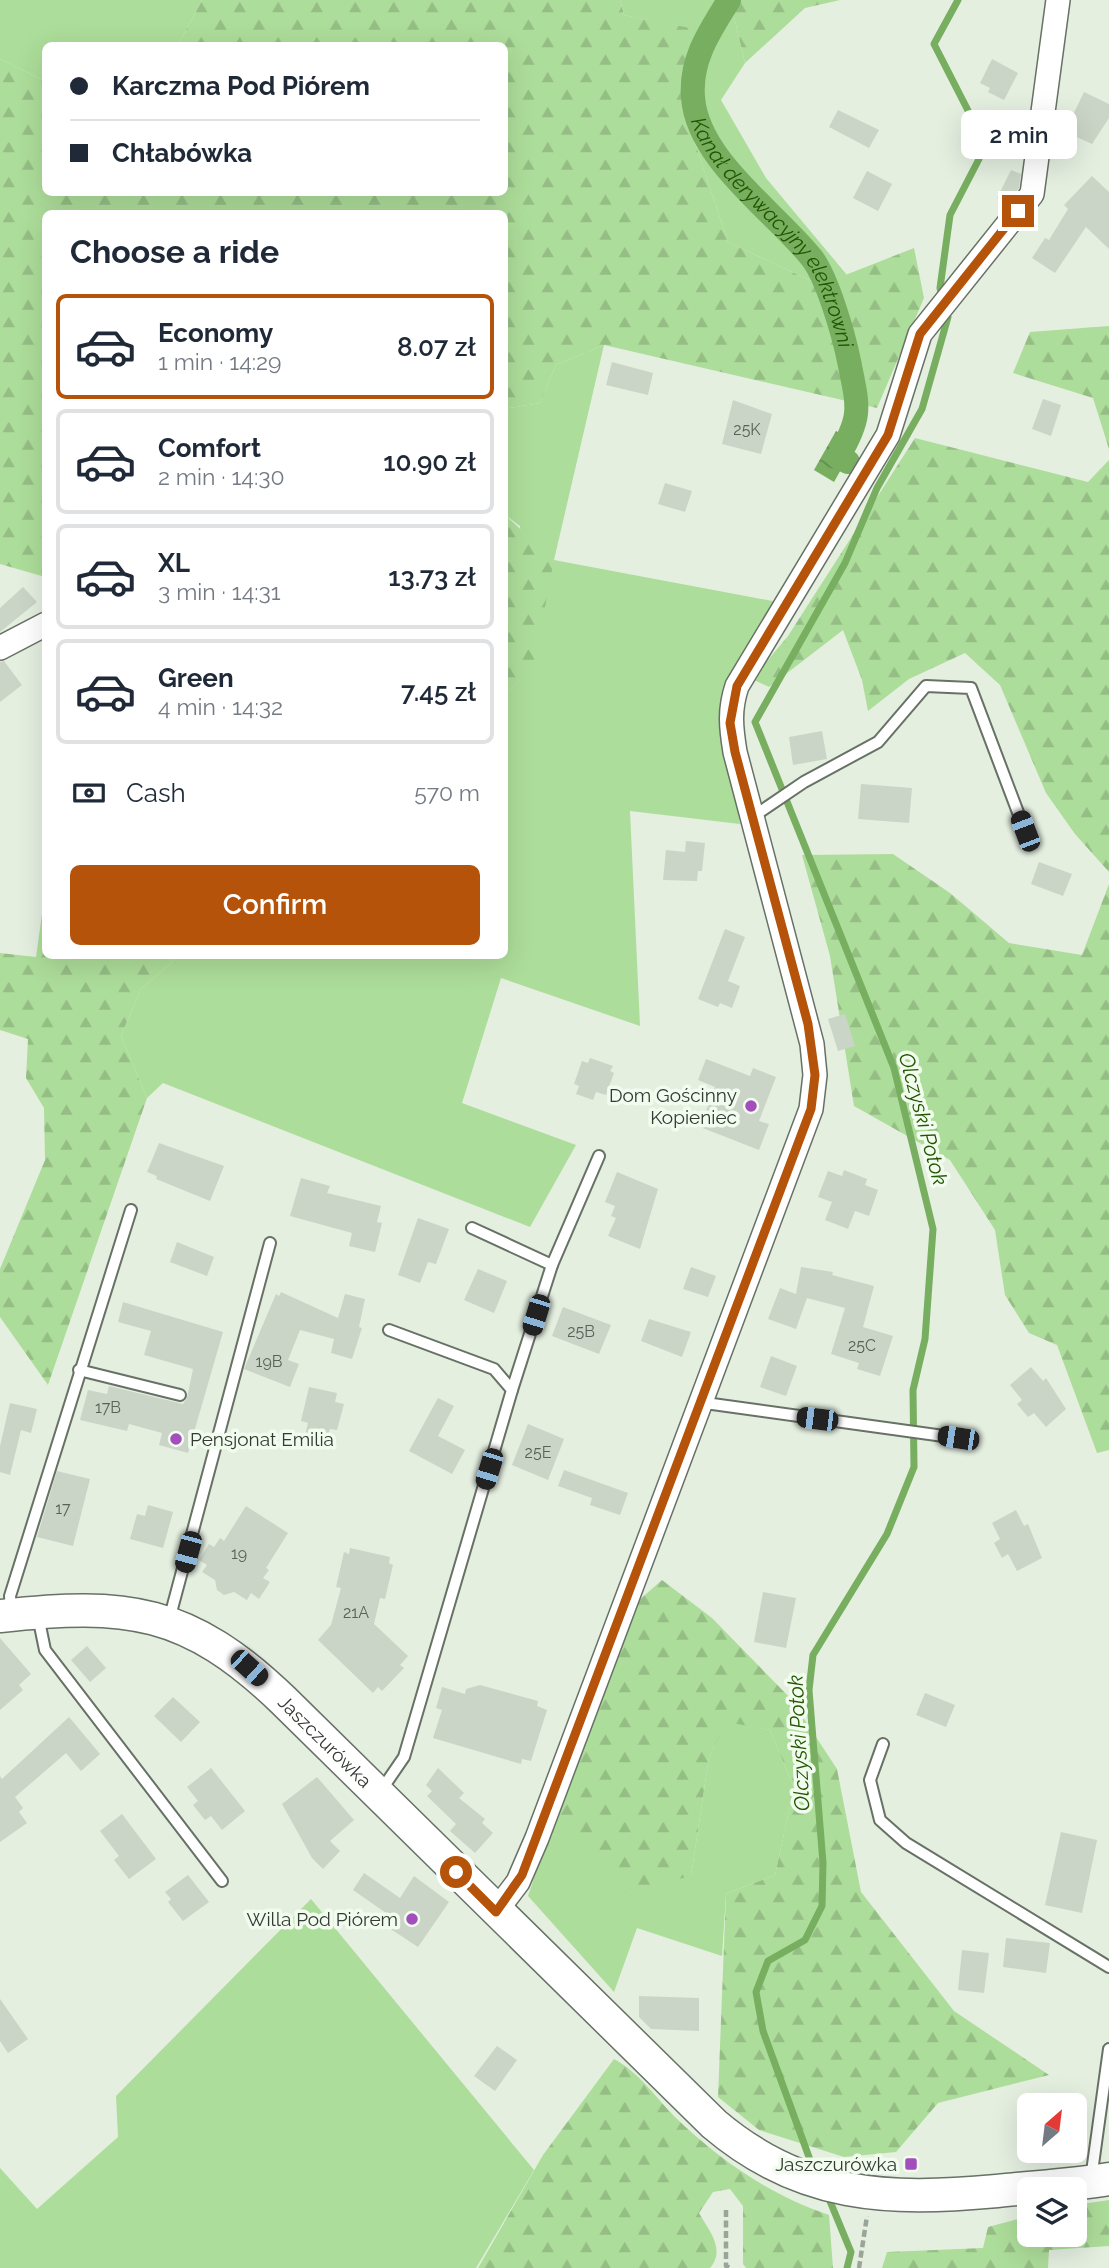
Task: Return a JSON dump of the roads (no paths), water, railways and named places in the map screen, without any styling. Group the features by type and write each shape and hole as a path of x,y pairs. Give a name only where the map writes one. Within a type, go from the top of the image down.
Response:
{"street":[{"path":"496,1912 518,1882 537,1838 698,1402 799,1145 814,1092 814,1061 808,1024 751,818 730,723 737,686 888,435 920,334 1032,194 1058,0"},
{"path":"0,648 42,626"},
{"name":"Jaszczurówka","path":"16,1614 115,1610 169,1622 212,1642 249,1668 714,2123 739,2144 772,2165 810,2181 859,2192 951,2195 1100,2180"}],"lane":[{"path":"751,818 804,782 878,742 926,686 971,688 1025,831"},
{"path":"378,1794 404,1757 512,1390 552,1265 599,1156"},
{"path":"131,1210 10,1596 16,1614 222,1881"},
{"path":"472,1228 552,1265"},
{"path":"169,1622 270,1243"},
{"path":"389,1330 494,1369 512,1390"},
{"path":"79,1370 180,1395"},
{"path":"698,1402 958,1438"},
{"path":"883,1744 870,1780 880,1821 906,1843 1109,1967"},
{"path":"1100,2180 1109,2049"}],"water":[{"path":"836,431 856,443 834,482 814,470"}],"waterway":[{"name":"Kanał derywacyjny elektrowni","path":"729,0 698,58 693,83 698,120 722,163 811,257 823,278 843,337 855,390 855,420 838,457 848,462"},
{"name":"Olczyski Potok","path":"943,299 940,288 950,215 979,159 980,134 934,44 958,0"},
{"name":"Olczyski Potok","path":"813,2168 763,2031 756,1992 768,1961 805,1940 822,1906 823,1863 809,1690 813,1655 887,1534 914,1467 913,1390 925,1339 933,1229 894,1068 755,722 845,563 877,488 922,409 948,317 946,311"},
{"name":"Olczyski Potok","path":"827,2194 851,2252 847,2268"}],"place":[{"name":"Dom Gościnny Kopieniec","path":"751,1106"},
{"name":"Pensjonat Emilia","path":"176,1439"},
{"name":"Willa Pod Piórem","path":"412,1919"},
{"name":"Jaszczurówka","path":"911,2164"}]}
